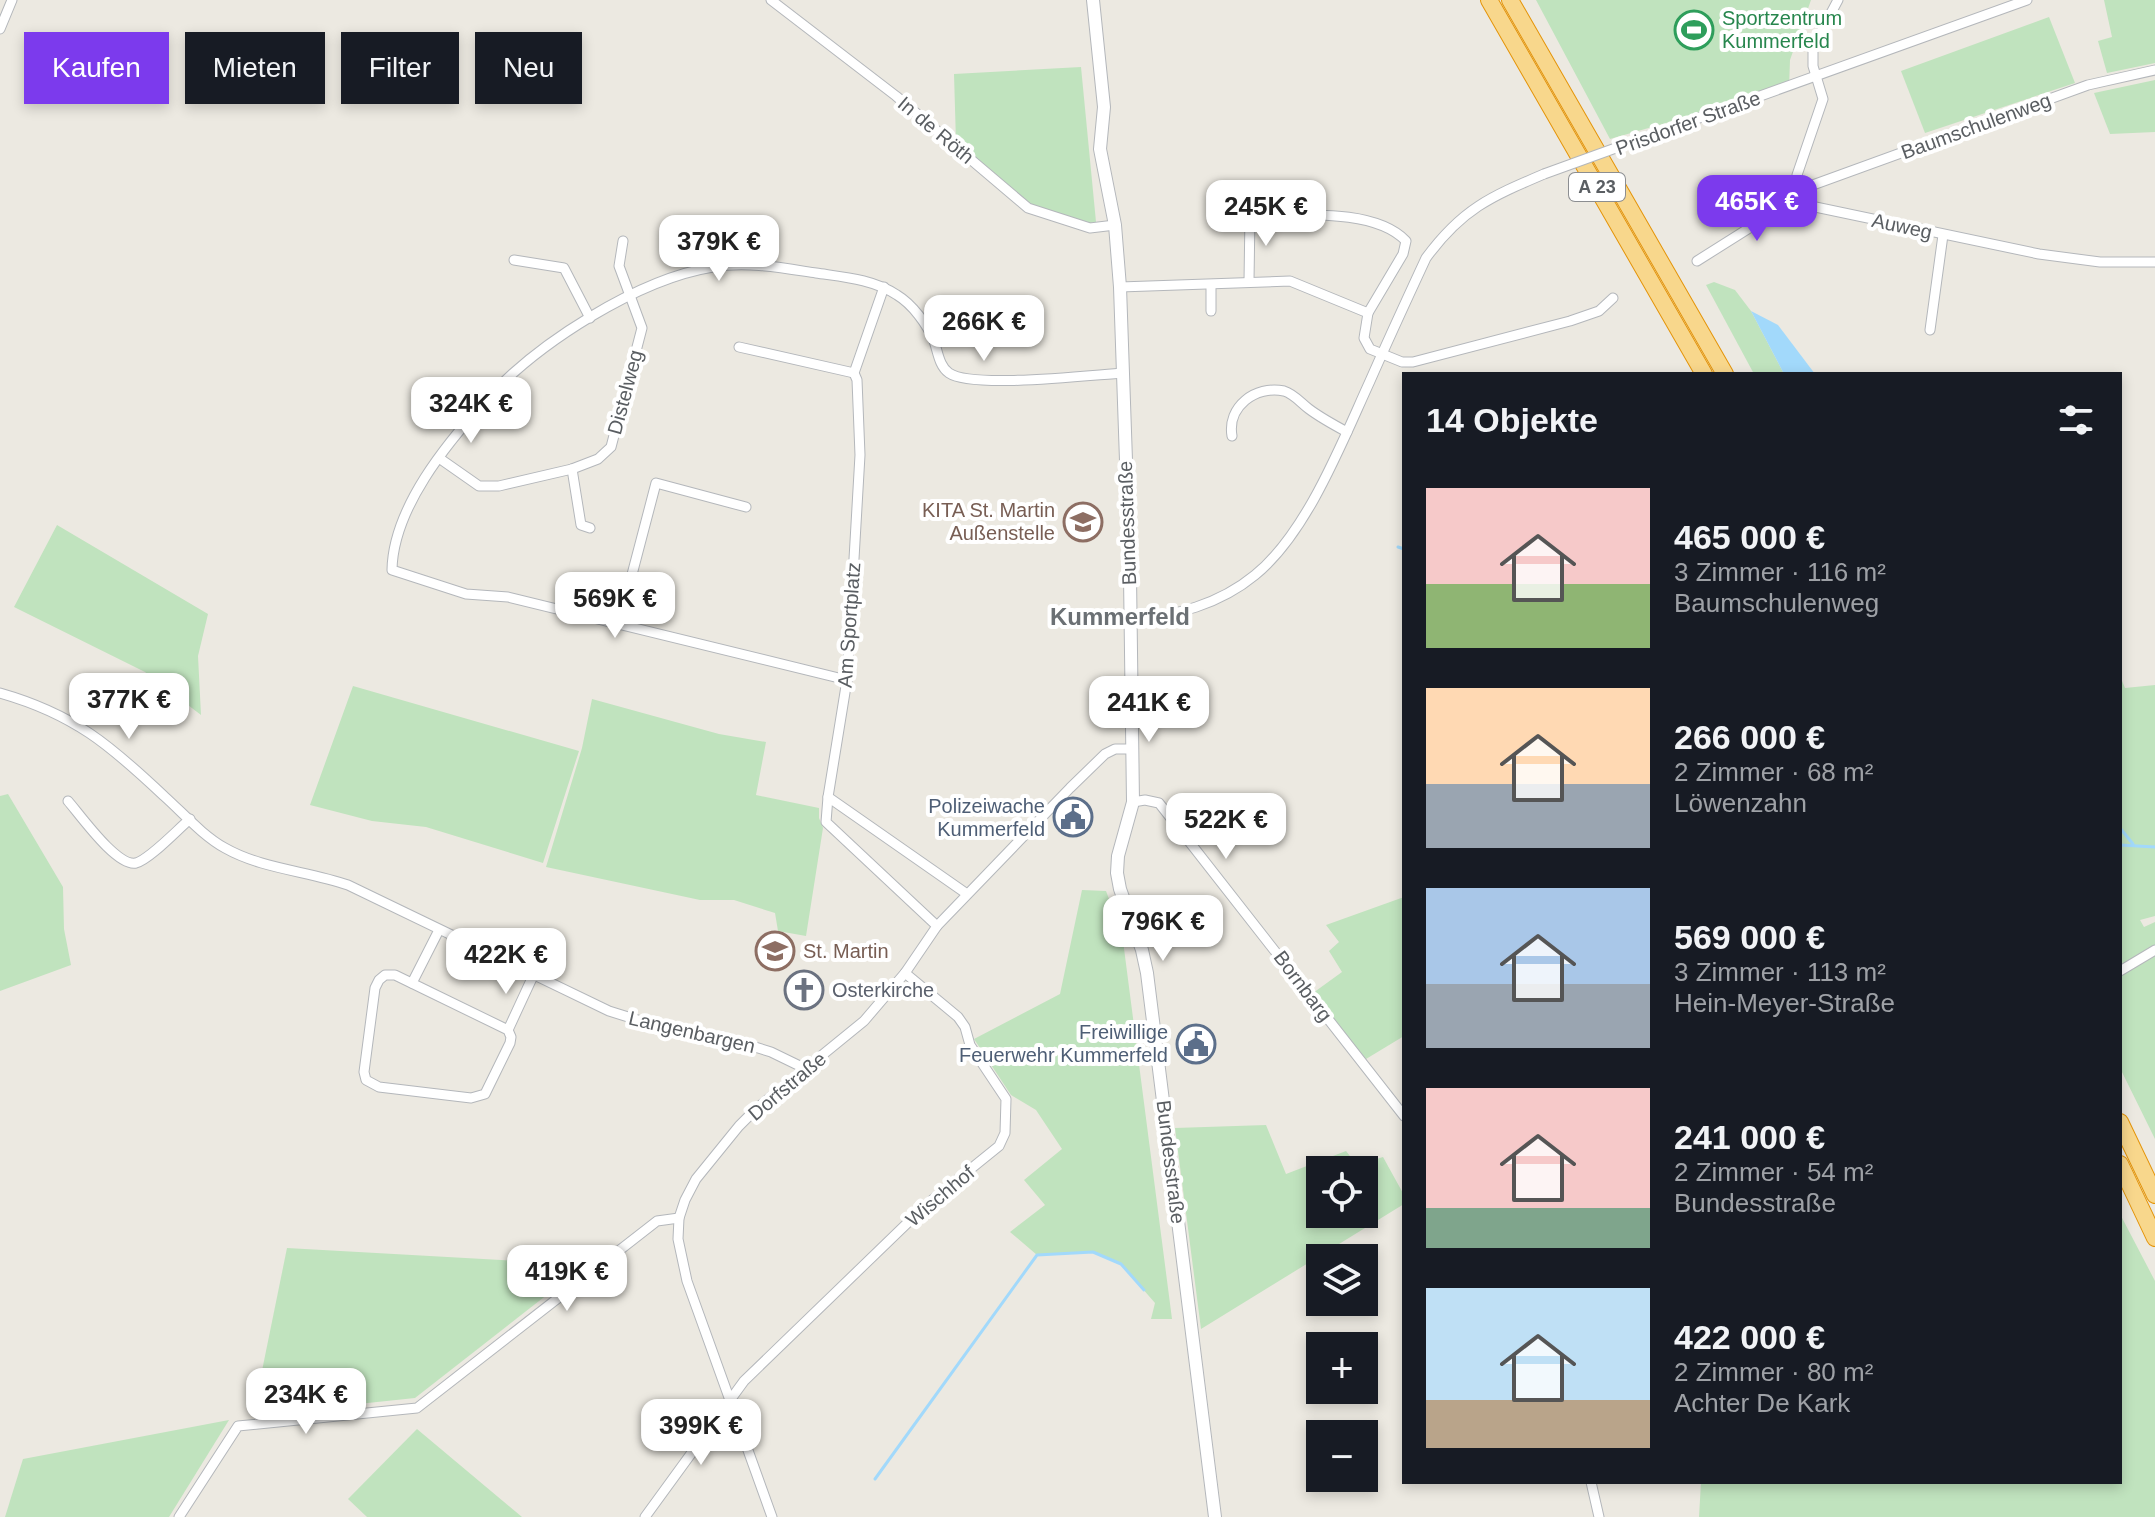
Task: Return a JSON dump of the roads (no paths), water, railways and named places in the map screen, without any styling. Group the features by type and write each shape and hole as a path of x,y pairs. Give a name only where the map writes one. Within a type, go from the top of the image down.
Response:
{"highway":[{"name":"A 23","path":"1489,0 1703,372"},
{"name":"A 23","path":"1510,0 1724,372"},
{"path":"2122,1126 2155,1195"},
{"path":"2122,1168 2155,1238"}],"street":[{"path":"0,29 12,0"},
{"name":"In de Röth","path":"771,0 896,96 1028,208 1090,228 1115,225"},
{"name":"Bundesstraße","path":"1093,0 1104,107 1100,149 1115,225 1120,287 1130,619 1133,802 1118,856 1117,873 1147,973 1215,1517"},
{"path":"1799,193 1797,175 1823,99 1813,66 1813,47 1838,0"},
{"name":"Prisdorfer Straße","path":"1130,619 1154,618 1206,605 1254,576 1279,551 1299,525 1347,432 1426,258 1465,214 1493,195 1544,174 2027,0"},
{"name":"Baumschulenweg","path":"1697,261 1799,193 2088,85 2155,70"},
{"name":"Auweg","path":"1799,193 1806,205 1943,235 2100,262 2155,262"},
{"path":"1249,281 1250,215 1361,218 1396,231 1406,241 1403,254 1368,313 1364,338 1370,349 1402,362 1413,362 1570,321 1599,311 1613,298"},
{"name":"Auweg","path":"1930,330 1943,235"},
{"name":"Distelweg","path":"439,458 479,486 499,486 572,469 598,459 611,447 642,328 619,266 623,241"},
{"path":"514,260 564,268 590,318"},
{"path":"847,680 508,597 466,594 392,570 393,548 416,494 439,458 501,384 590,318 630,295 676,275 716,266 767,266 860,280 884,287 900,296 916,312 933,338 940,362 949,373 968,379 1006,380 1123,373"},
{"path":"1120,287 1290,281 1368,313"},
{"path":"1211,286 1211,311"},
{"name":"Am Sportplatz","path":"828,797 847,680 860,455 857,380 854,373 884,287"},
{"path":"739,347 854,373"},
{"path":"1232,436 1230,422 1241,403 1273,391 1293,395 1347,432"},
{"path":"572,469 581,525"},
{"path":"619,624 656,483 746,507"},
{"name":"Langenbargen","path":"0,693 76,722 119,754 224,848 279,869 321,876 348,885 573,996 638,1022 742,1043 771,1052 806,1069"},
{"name":"Dorfstraße","path":"772,1517 687,1281 678,1239 679,1218 696,1179 756,1109 864,1021 905,973 937,926 1105,754 1115,749 1131,749"},
{"path":"828,797 967,894"},
{"path":"828,797 826,822 937,926"},
{"name":"Bornbarg","path":"1133,802 1145,800 1159,803 1402,1113"},
{"path":"68,801 116,856 127,863 139,862 190,819"},
{"path":"412,983 439,930"},
{"path":"2122,970 2155,950"},
{"name":"Wischhof","path":"645,1517 730,1398 806,1319 926,1205 999,1146 1005,1133 1006,1099 970,1045 965,1027 958,1017 905,973"},
{"path":"508,1030 395,975 385,975 375,988 364,1072 371,1084 480,1097 490,1088 510,1043 508,1030 533,976"},
{"path":"179,1517 238,1426 417,1408 657,1221 679,1218"},
{"path":"1591,1484 1599,1517"}],"water":[{"path":"1751,311 1778,325 1813,372 1783,372"}],"waterway":[{"path":"1398,547 1402,548"},
{"path":"2122,830 2133,844"},
{"path":"2122,845 2155,847"},
{"path":"875,1479 1037,1255 1093,1252 1121,1264 1144,1290"}],"place":[{"name":"Sportzentrum Kummerfeld","path":"1694,30"},
{"name":"KITA St. Martin Außenstelle","path":"1083,522"},
{"name":"Polizeiwache Kummerfeld","path":"1073,817"},
{"name":"St. Martin","path":"775,951"},
{"name":"Osterkirche","path":"804,990"},
{"name":"Freiwillige Feuerwehr Kummerfeld","path":"1196,1044"}],"district":[{"name":"Kummerfeld","path":"1120,616"}]}
